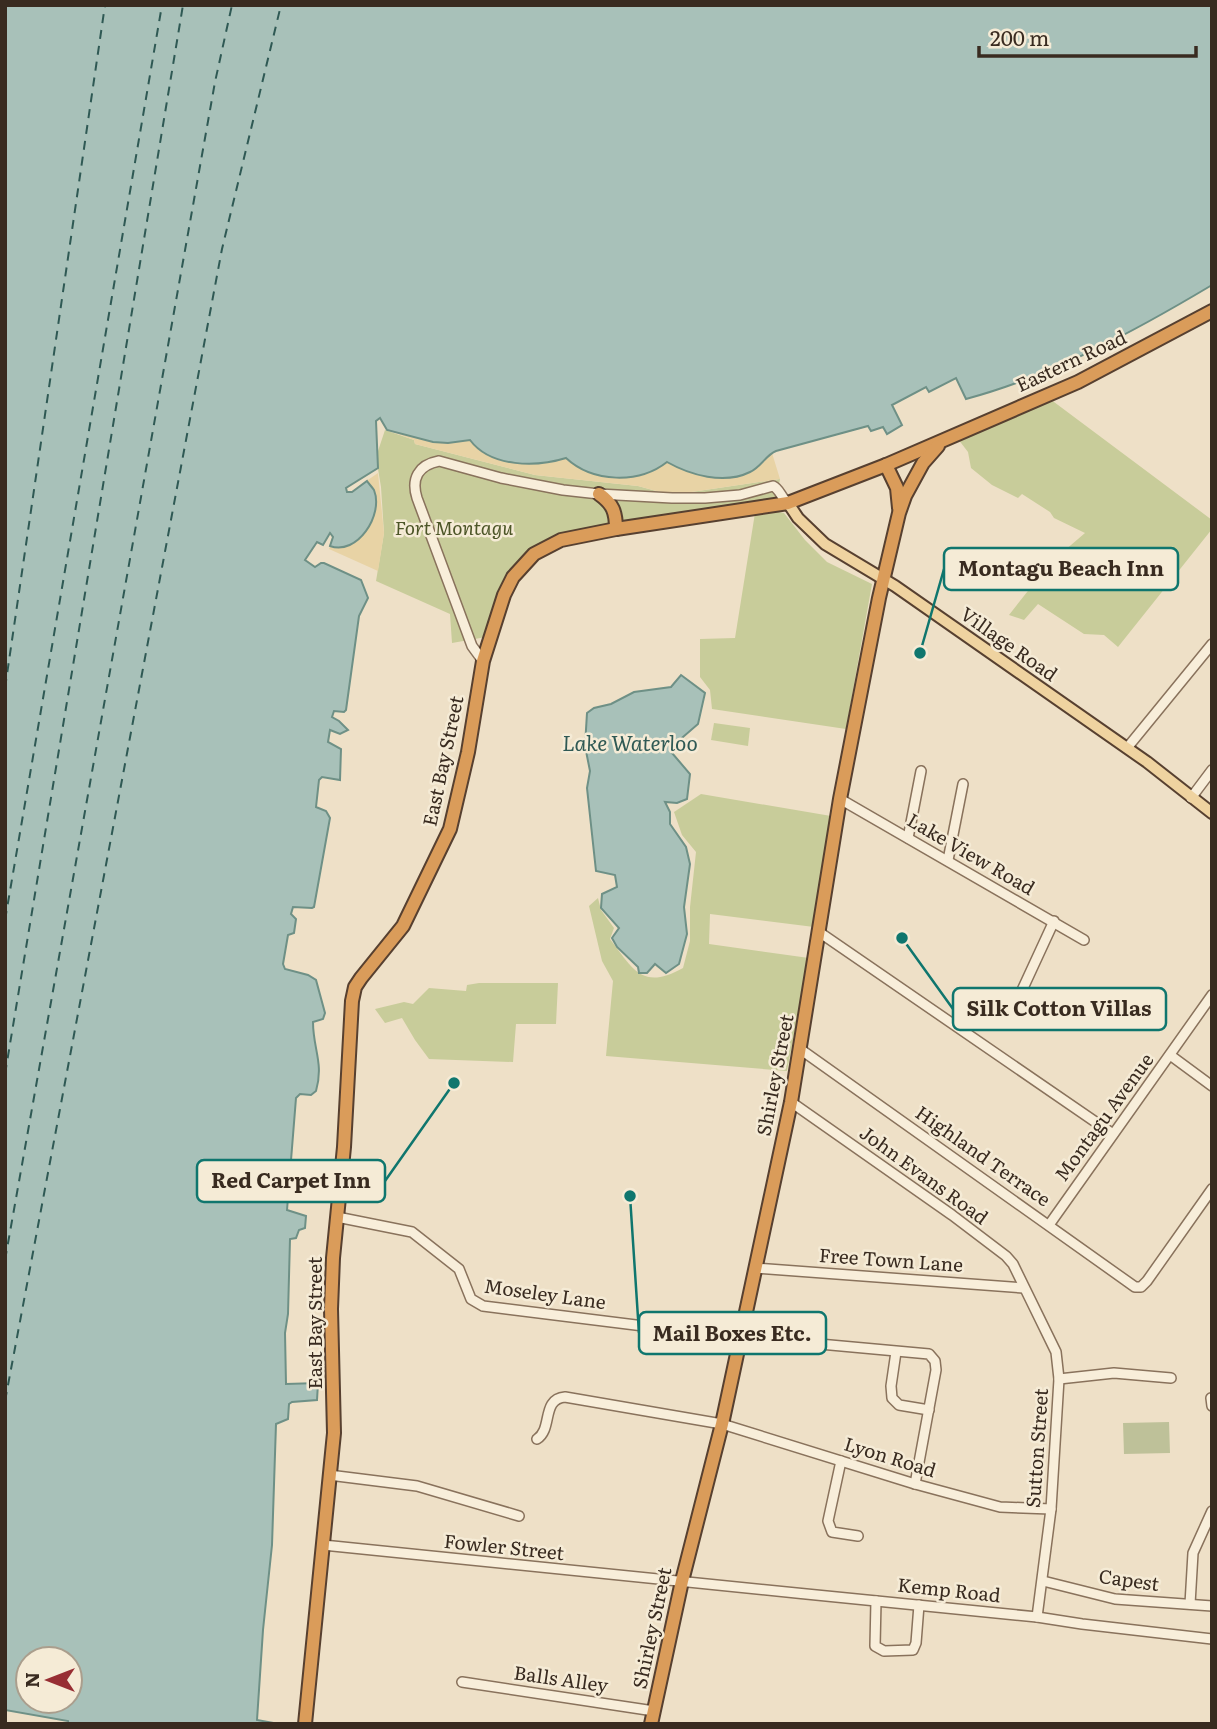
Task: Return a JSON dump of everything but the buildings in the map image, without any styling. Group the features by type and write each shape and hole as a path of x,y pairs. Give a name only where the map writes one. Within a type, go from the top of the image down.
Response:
{"highway":[{"name":"Eastern Road","path":"943,440 1078,382 1212,311"},
{"name":"East Bay Street","path":"305,1724 334,1433 331,1308 344,1147 350,1019 355,987 403,926 450,829 468,752 483,661 504,596 522,565 534,554 561,540 788,503 943,440"},
{"name":"Shirley Street","path":"652,1720 682,1581 722,1424 790,1102 840,799 899,513 923,463 943,440"},
{"path":"886,465 897,488 899,513"},
{"path":"599,494 611,503 616,516 616,529"}],"main road":[{"name":"Village Road","path":"788,503 799,519 825,544 884,579 1128,748 1212,813"}],"street":[{"path":"483,661 472,646 414,488 415,476 420,468 429,463 439,461 501,478 599,494 705,498 740,495 773,486 788,503"},
{"path":"1128,748 1212,644"},
{"path":"1191,798 1212,770"},
{"path":"908,838 921,771"},
{"path":"948,860 963,784"},
{"name":"Lake View Road","path":"840,799 1084,940"},
{"path":"1018,999 1054,921"},
{"path":"819,932 1113,1134"},
{"name":"Montagu Avenue","path":"1049,1225 1212,995"},
{"name":"Highland Terrace","path":"800,1049 1133,1286 1145,1284 1212,1189"},
{"path":"1170,1055 1212,1086"},
{"name":"John Evans Road","path":"790,1102 941,1207 1006,1256 1013,1264 1024,1288"},
{"name":"Moseley Lane","path":"337,1217 412,1232 459,1269 471,1299 483,1306 741,1336 926,1353 935,1361 936,1370 929,1410"},
{"name":"Free Town Lane","path":"755,1268 1024,1288"},
{"name":"Sutton Street","path":"1024,1288 1056,1352 1059,1380 1051,1509 1037,1616"},
{"path":"895,1352 892,1398 900,1405 929,1410 915,1484"},
{"path":"1059,1380 1114,1373 1171,1378"},
{"name":"Lyon Road","path":"537,1439 544,1433 552,1401 557,1397 565,1397 722,1424 915,1484 1000,1507 1051,1509"},
{"path":"1211,1398 1212,1406"},
{"path":"841,1461 829,1527 832,1532 859,1536"},
{"path":"329,1475 417,1486 519,1516"},
{"path":"1191,1604 1193,1553 1212,1511"},
{"name":"Fowler Street","path":"323,1545 682,1581"},
{"name":"Kemp Road","path":"682,1581 1037,1616 1212,1639"},
{"name":"Capest","path":"1043,1581 1115,1599 1212,1606"},
{"path":"876,1601 875,1646 884,1651 912,1650 916,1643 919,1605"},
{"name":"Balls Alley","path":"462,1682 652,1720"}],"green space":[{"path":"1050,399 1212,520 1212,529 1118,647 1104,635 1084,634 1038,604 1024,620 1009,615 1050,563 1085,533 1054,518 1050,512 1022,494 1018,498 992,485 971,468 968,452 958,439"},
{"name":"Fort Montagu","path":"385,430 414,440 415,444 535,475 638,486 671,495 780,479 776,501 556,536 522,557 501,585 486,637 452,643 450,614 376,581 384,533 376,457"},
{"path":"755,513 784,513 827,562 872,584 846,729 712,709 710,690 700,677 700,639 735,638"},
{"path":"714,723 750,728 748,746 711,740"},
{"path":"701,794 831,816 814,927 710,914 709,944 809,958 787,1071 606,1056 613,981 602,961 589,906 598,898 601,910 614,928 610,939 640,973 648,977 658,977 683,968 690,941 690,907 696,852 682,835 674,812"},
{"path":"558,983 556,1024 516,1024 513,1062 429,1059 402,1018 385,1023 375,1009 404,1002 413,1004 429,988 466,991 467,985"},
{"path":"1169,1422 1170,1453 1124,1454 1123,1423"}],"sand":[{"path":"389,425 559,454 663,461 772,453 780,479 671,495 638,486 535,475 415,444 414,440 387,430"},
{"path":"378,473 384,533 378,571 329,549 364,487 362,484"}],"water":[{"path":"5,5 1212,5 1212,285 1092,351 1030,378 966,399 956,378 929,392 926,387 892,405 902,425 887,434 883,427 871,431 868,426 776,451 754,470 729,478 707,477 667,462 643,474 616,478 589,472 566,458 542,463 515,463 490,456 470,440 433,442 387,430 380,418 376,421 378,468 346,488 347,492 352,492 367,481 374,490 376,500 372,521 366,531 350,545 330,546 333,537 330,533 323,545 317,542 305,560 315,567 324,563 361,580 368,598 359,616 346,710 334,711 332,717 348,730 340,734 330,730 328,742 341,749 340,780 322,777 319,780 316,807 326,811 330,818 314,907 293,907 291,914 296,919 294,933 288,935 283,964 285,969 316,980 325,1013 323,1019 313,1022 319,1064 316,1091 311,1095 300,1094 296,1098 287,1210 306,1216 305,1228 299,1230 296,1238 290,1239 285,1333 286,1384 318,1383 317,1400 292,1402 289,1404 288,1419 276,1424 272,1545 257,1720 279,1724 68,1724 68,1721 34,1715 84,1715 84,1645 14,1645 14,1712 5,1710"},
{"name":"Lake Waterloo","path":"681,675 705,693 698,724 676,743 672,753 690,774 687,799 677,803 665,802 670,812 670,824 686,847 690,864 684,907 687,934 679,964 666,973 655,964 647,973 639,973 638,967 617,947 612,938 619,928 601,908 602,894 617,887 615,875 596,871 587,788 590,771 585,746 587,713 634,692 671,687"}],"ferry route":[{"path":"5,688 105,5"},
{"path":"5,920 162,5"},
{"path":"5,1074 183,5"},
{"path":"5,1260 215,82 232,5"},
{"path":"5,1401 222,249 281,5"}],"place":[{"name":"Montagu Beach Inn","path":"920,653"},
{"name":"Silk Cotton Villas","path":"902,938"},
{"name":"Red Carpet Inn","path":"454,1083"},
{"name":"Mail Boxes Etc.","path":"630,1196"}]}
